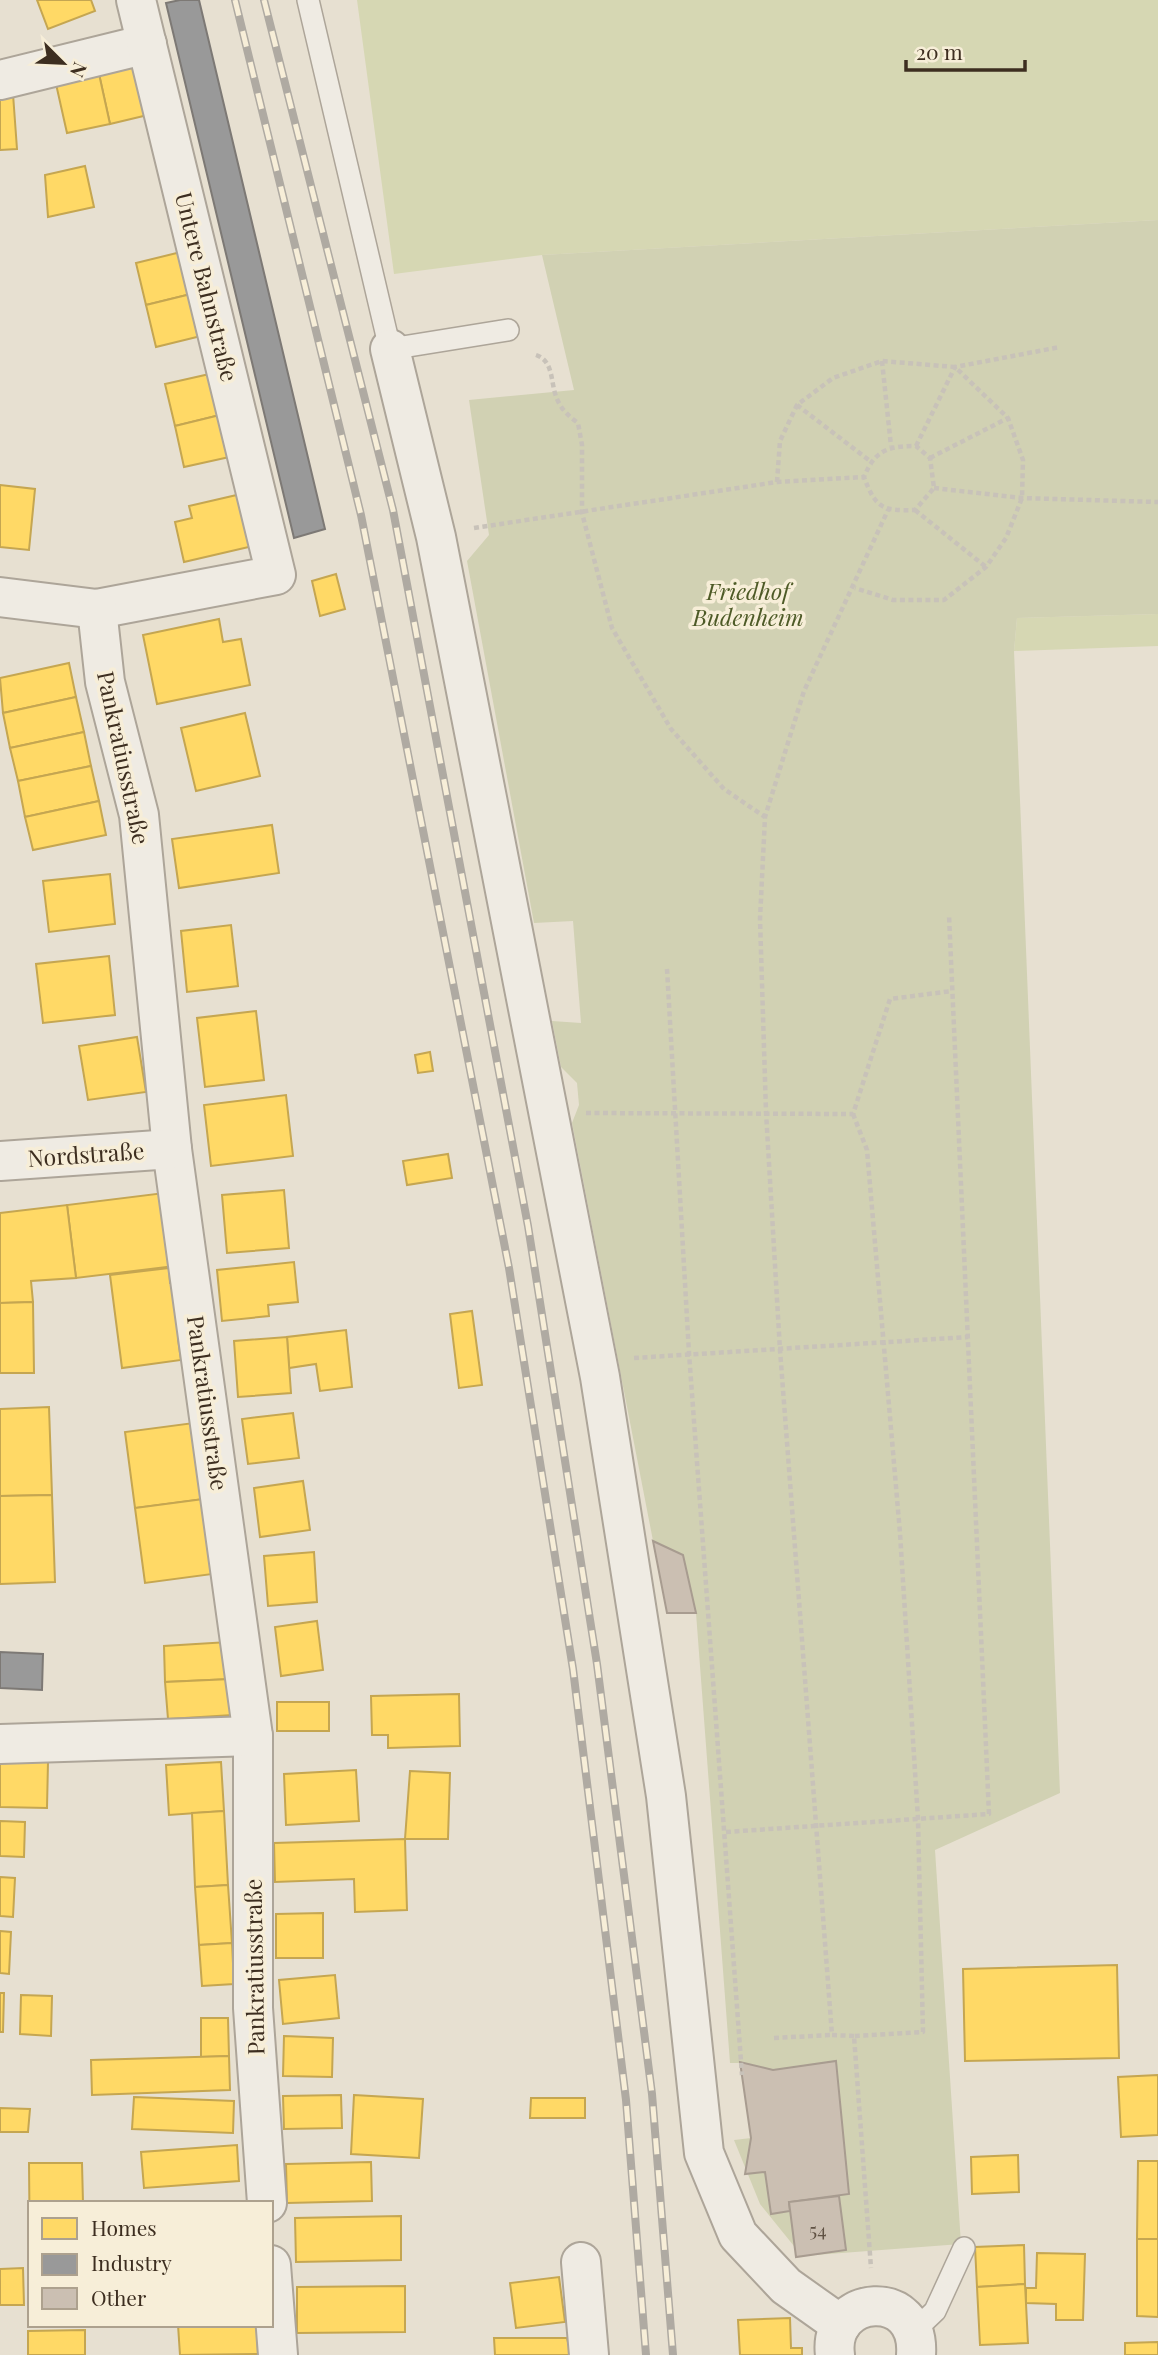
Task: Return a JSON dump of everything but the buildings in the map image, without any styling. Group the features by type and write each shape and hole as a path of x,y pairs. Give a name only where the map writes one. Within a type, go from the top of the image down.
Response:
{"street":[{"name":"Untere Bahnstraße","path":"97,608 276,575 136,0"},
{"path":"0,80 148,44"},
{"path":"390,349 436,537 600,1377 666,1796 704,2153 738,2235 838,2340 860,2308 874,2305 899,2312 915,2343"},
{"path":"0,597 97,608"},
{"name":"Pankratiusstraße","path":"97,608 105,681 139,815 172,1149 253,1736 253,2008 267,2201"},
{"name":"Nordstraße","path":"0,1161 172,1149"},
{"path":"0,1744 253,1736"},
{"path":"581,2262 589,2355"},
{"path":"273,2291 278,2355"}],"lane":[{"path":"308,0 390,349 508,330"},
{"path":"915,2343 935,2311 964,2248"}],"path":[{"path":"777,482 780,441 797,405 833,378 882,361 955,367 1060,347"},
{"path":"536,355 545,358 550,366 557,400 565,412 578,423 582,445 582,513 612,628 671,729 724,789 765,817"},
{"path":"882,361 891,446"},
{"path":"855,588 893,600 944,600 986,567 1006,538 1022,498 1023,460 1008,418 955,367"},
{"path":"916,446 955,367"},
{"path":"797,405 870,461"},
{"path":"930,458 1008,418"},
{"path":"915,510 934,488 930,458 916,446 891,446 870,461 864,477 872,498 888,510 915,510 986,567"},
{"path":"436,537 487,524 582,513 777,482 864,477"},
{"path":"934,488 1022,498 1158,502"},
{"path":"832,2035 780,1350 766,1112 760,919 765,817 804,691 855,588 888,510"},
{"path":"726,1832 989,1814 949,915"},
{"path":"667,969 689,1353 742,2074"},
{"path":"774,2038 923,2032 918,1819 900,1533 867,1150 853,1114 890,999 952,991"},
{"path":"548,1115 677,1112 853,1114"},
{"path":"626,1359 968,1337"},
{"path":"854,2036 874,2305"}],"green space":[{"path":"357,0 1158,0 1158,220 542,255 394,274"},
{"name":"Friedhof Budenheim","path":"1158,220 1158,614 1017,618 1014,651 1060,1793 935,1850 961,2244 802,2256 760,2204 734,2140 751,2138 740,2063 730,2063 696,1613 667,1613 572,1123 579,1105 577,1083 561,1067 552,1021 581,1023 573,921 534,923 467,561 489,535 469,400 574,390 542,255"},
{"path":"1158,614 1158,646 1014,651 1017,618"}],"railway":[{"path":"235,0 361,515 509,1268 573,1669 626,2100 646,2355"},
{"path":"264,0 393,510 528,1226 597,1664 652,2094 673,2355"}]}
